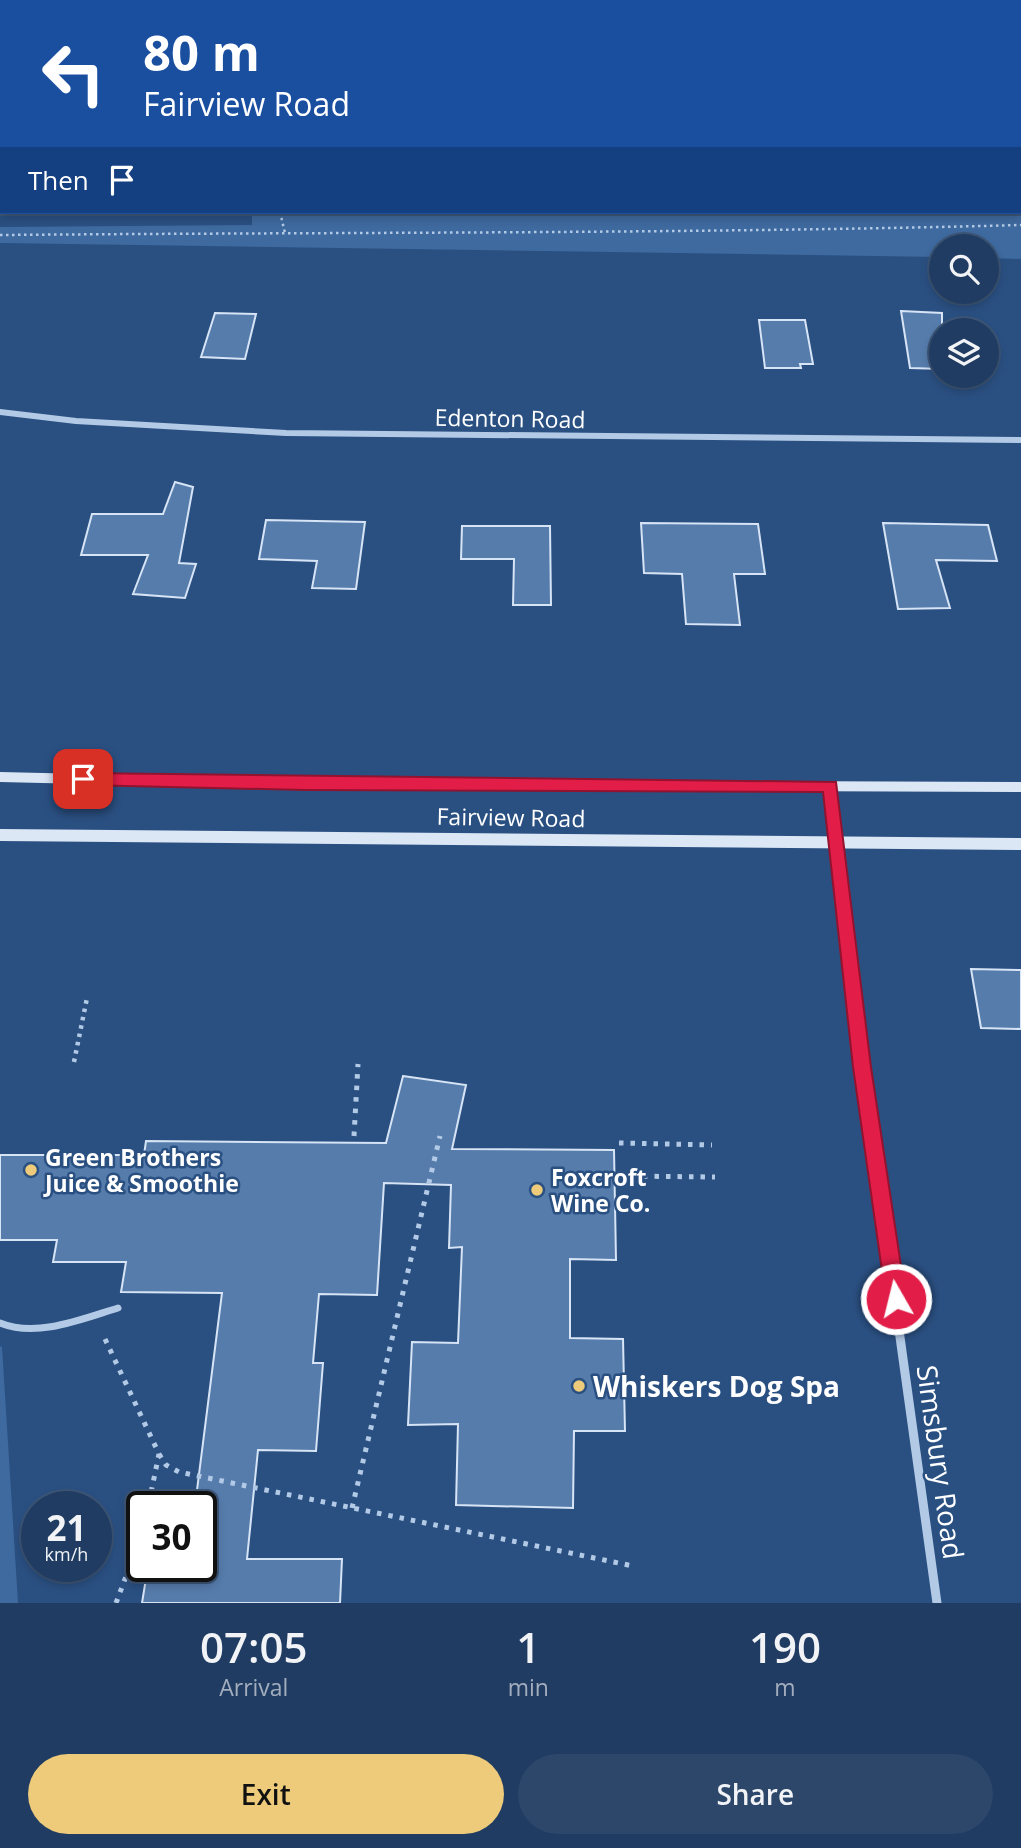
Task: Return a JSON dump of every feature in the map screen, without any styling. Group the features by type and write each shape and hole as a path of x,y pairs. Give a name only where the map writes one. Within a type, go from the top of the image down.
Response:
{"main road":[{"name":"Fairview Road","path":"0,777 319,784 1021,786"},
{"name":"Fairview Road","path":"0,835 1021,844"}],"street":[{"name":"Edenton Road","path":"0,412 104,423 286,433 1021,440"},
{"name":"Simsbury Road","path":"831,786 862,1067 937,1603"}],"lane":[{"path":"0,1323 28,1328 118,1308"}],"path":[{"path":"280,214 285,233"},
{"path":"0,235 524,230 766,232 1021,225"},
{"path":"74,1062 87,998"},
{"path":"354,1136 358,1063"},
{"path":"352,1508 440,1136"},
{"path":"619,1143 712,1145"},
{"path":"621,1176 715,1177"},
{"path":"93,1315 159,1454 166,1465 179,1472 633,1566"},
{"path":"151,1491 159,1454"},
{"path":"116,1603 126,1576"}],"shaded area":[{"path":"252,214 1021,214 1021,259 999,258 999,234 929,234 929,257 0,243 0,227 252,225"},
{"path":"0,1346 2,1347 18,1603 0,1603"}],"building":[{"path":"901,311 942,313 942,318 929,318 929,369 910,368"},
{"path":"215,313 256,314 245,359 201,357"},
{"path":"759,320 805,320 813,364 800,364 801,368 765,368"},
{"path":"175,482 193,487 179,563 196,564 185,598 133,594 148,555 81,555 92,514 163,514"},
{"path":"266,520 365,522 356,589 312,588 317,561 259,559"},
{"path":"641,523 758,524 765,574 734,574 740,625 686,624 682,574 644,573"},
{"path":"883,523 988,525 997,561 936,560 950,608 898,609"},
{"path":"462,526 550,526 551,605 513,605 514,559 461,559"},
{"path":"971,969 1021,970 1021,1029 981,1028"},
{"path":"403,1076 466,1085 452,1149 614,1150 616,1260 570,1259 570,1338 623,1339 625,1431 574,1431 573,1508 456,1505 458,1424 408,1425 412,1342 458,1343 462,1247 449,1248 451,1185 384,1183 377,1295 319,1294 313,1363 323,1363 316,1451 258,1450 247,1559 342,1559 340,1603 142,1603 145,1582 217,1582 217,1491 197,1491 222,1293 121,1292 126,1262 53,1262 57,1240 0,1240 0,1155 144,1155 146,1141 386,1143"}],"place":[{"name":"Green Brothers Juice & Smoothie","path":"31,1170"},
{"name":"Foxcroft Wine Co.","path":"537,1190"},
{"name":"Whiskers Dog Spa","path":"579,1386"}],"route":[{"path":"83,779 305,784 831,786 862,1067 896,1299"}]}
